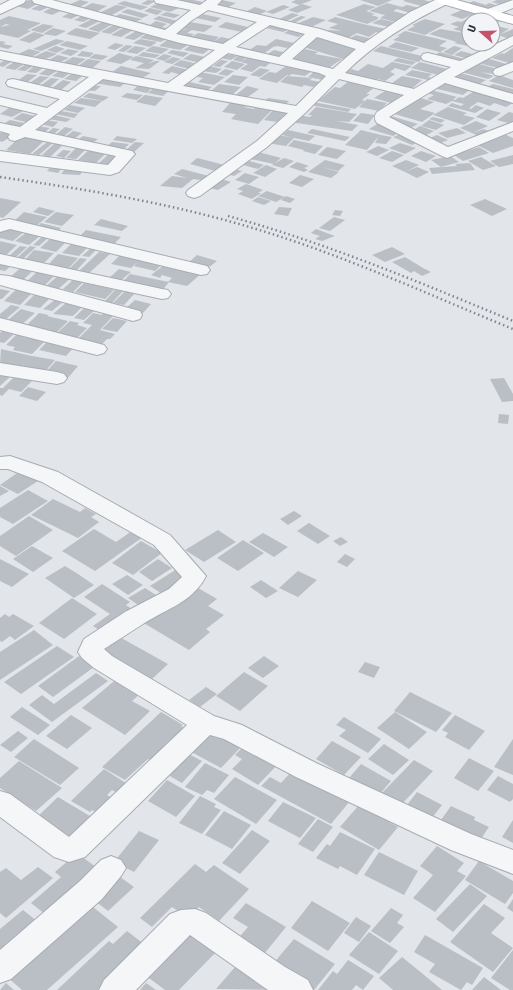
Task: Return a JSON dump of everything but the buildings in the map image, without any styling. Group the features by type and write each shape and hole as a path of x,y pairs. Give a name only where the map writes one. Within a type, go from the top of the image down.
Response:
{"street":[{"path":"0,10 20,0"},
{"path":"38,0 226,50 282,61 416,94"},
{"path":"160,0 208,5 315,32 367,48"},
{"path":"194,193 257,149 299,111 351,59 384,34 444,0 486,12"},
{"path":"492,12 513,4"},
{"path":"167,35 187,18 208,5"},
{"path":"501,16 513,20"},
{"path":"172,87 226,50 249,32 268,21"},
{"path":"282,61 315,32"},
{"path":"513,40 462,66 382,115 382,120 421,138 445,153 449,153 513,126"},
{"path":"0,55 41,64 299,111"},
{"path":"428,57 462,66"},
{"path":"500,72 513,66"},
{"path":"0,149 20,132 50,113 101,74"},
{"path":"444,78 513,99"},
{"path":"13,82 71,97"},
{"path":"0,101 50,113"},
{"path":"0,127 126,154 112,170 0,156"},
{"path":"0,227 9,224 103,264 162,294"},
{"path":"0,259 20,264 103,264 201,270"},
{"path":"2,281 20,264"},
{"path":"2,281 133,315"},
{"path":"0,324 97,349"},
{"path":"0,369 57,378"},
{"path":"0,464 10,462 50,477 162,540 194,576 192,582 179,593 136,617 93,645 91,652 103,662 205,723 233,732 306,770 440,833 513,862"},
{"path":"0,802 64,849 75,849 205,723"},
{"path":"0,969 91,890 111,868"},
{"path":"115,990 181,923 187,922 195,922 274,977 297,990"}],"railway":[{"path":"0,177 136,199 236,223 331,254 513,329"},
{"path":"228,216 301,238 407,278 513,321"}]}
